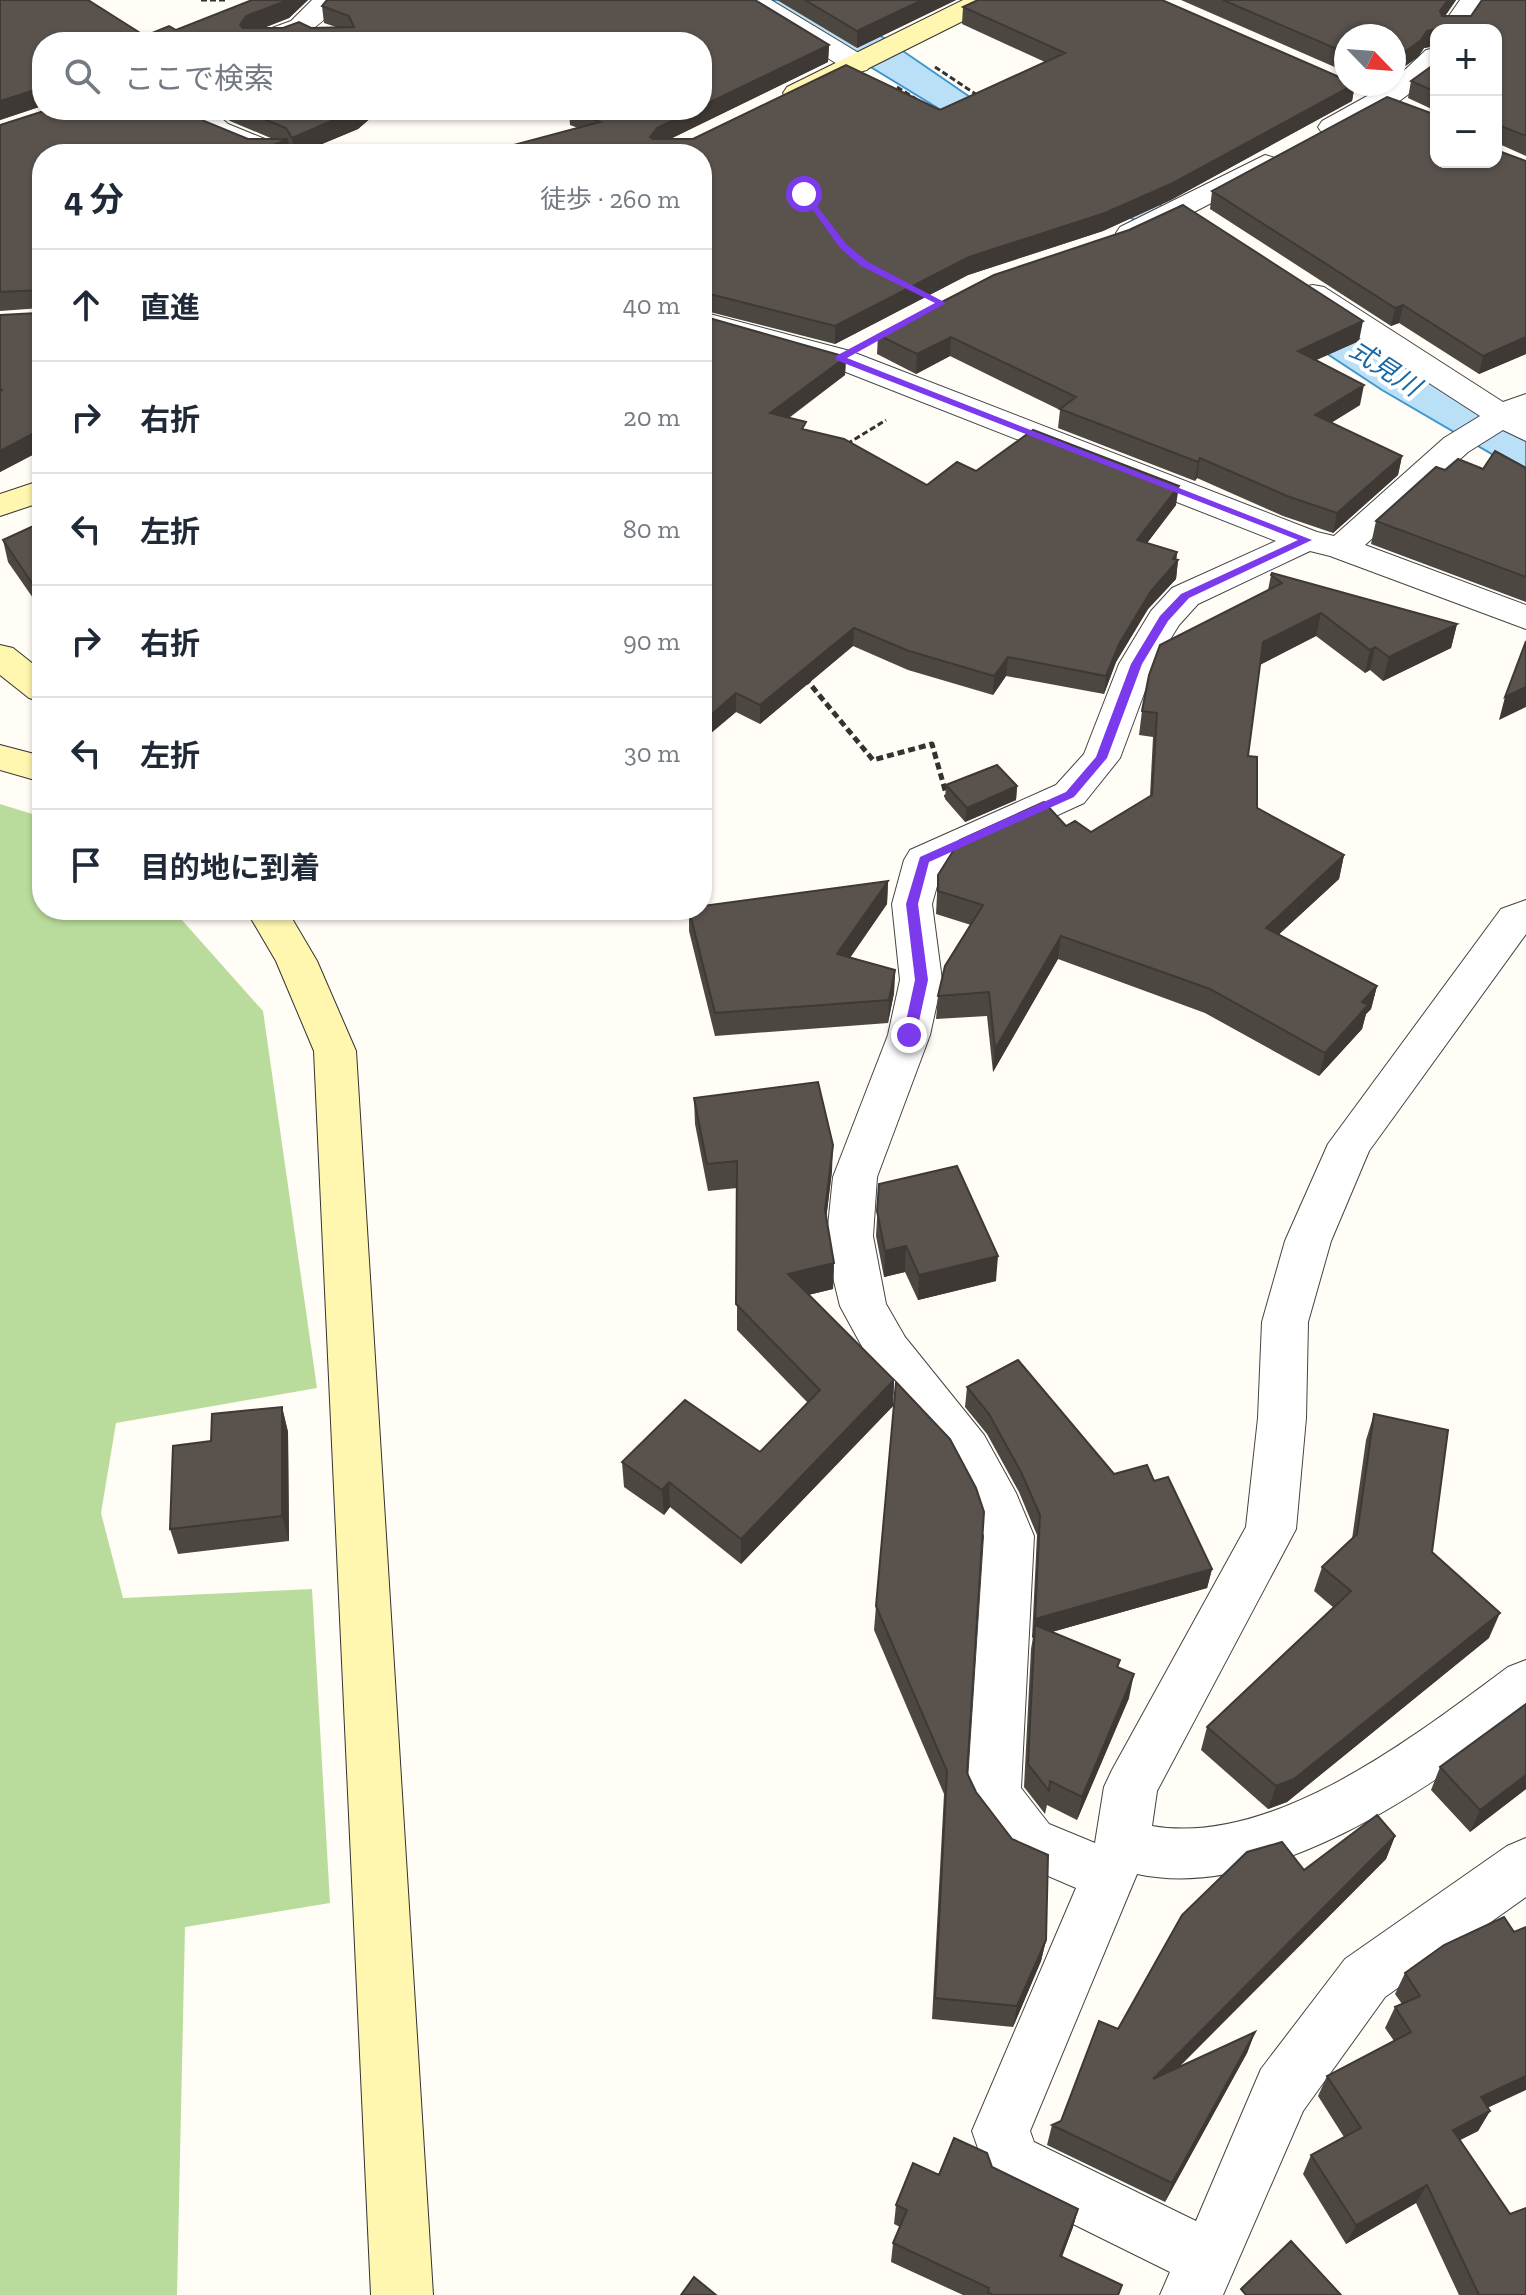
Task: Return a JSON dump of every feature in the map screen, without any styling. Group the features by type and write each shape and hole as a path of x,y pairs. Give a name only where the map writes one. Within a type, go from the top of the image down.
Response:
{"street":[{"path":"308,32 313,31 327,0"},
{"path":"752,0 859,63"},
{"path":"777,103 984,0"},
{"path":"1457,24 1473,0"},
{"path":"1101,245 1189,216 1296,147 1395,105 1430,65"},
{"path":"1373,96 1395,105"},
{"path":"206,120 218,130 252,144"},
{"path":"1285,276 1512,417"},
{"path":"839,358 929,297"},
{"path":"712,324 839,358 1526,618"},
{"path":"1512,417 1456,445 1324,544 1185,596 1164,619 1137,664 1101,758 1070,794 924,860 912,904 921,980 909,1035 855,1177 850,1236 863,1306 888,1350 967,1449 999,1508 1009,1536 994,1795 1030,1842 1115,1860 1235,1846 1306,1823 1396,1778 1526,1683"},
{"path":"0,506 32,494"},
{"path":"0,656 32,682"},
{"path":"0,757 32,766"},
{"path":"1526,914 1515,919 1350,1144 1308,1241 1285,1322 1282,1418 1271,1529 1131,1787 1115,1860 1001,2131 1011,2162 1200,2277 1282,2090 1365,1978 1526,1864"},
{"path":"273,920 307,980 335,1051 402,2295"}],"path":[{"path":"201,0 226,0"},
{"path":"896,43 987,102"},
{"path":"859,63 923,103"},
{"path":"837,450 930,391"},
{"path":"805,677 873,760 932,744 961,844"}],"green space":[{"path":"0,804 32,814 32,920 182,920 263,1011 317,1388 116,1423 101,1513 123,1598 312,1589 330,1903 185,1927 177,2295 0,2295"}],"water":[{"name":"式見川","path":"761,0 818,0 884,38 970,97 1189,221 1526,440 1526,474 1382,390 1268,315 1137,221 1031,165"}],"building":[{"path":"0,0 88,0 139,32 32,32 32,91 0,101"},
{"path":"252,0 288,0 246,16 240,25 243,28 283,28 299,22 311,28 354,27 349,16 322,6 327,0 755,0 829,45 712,101 712,32 155,32 169,26 176,30"},
{"path":"805,0 922,0 857,31"},
{"path":"978,0 1162,0 1334,75 1334,95 1173,183 1105,213 969,257 835,326 712,295 712,144 518,144 600,122 596,120 673,120 657,128 650,137 693,139 846,65 940,110 1065,53 963,7"},
{"path":"1223,0 1448,0 1440,11 1442,16 1471,16 1482,0 1526,0 1526,136 1502,126 1502,24 1430,24 1430,30 1406,51 1406,24 1334,24 1334,48"},
{"path":"1430,67 1430,89 1411,81"},
{"path":"1387,97 1430,113 1430,168 1502,168 1502,152 1526,161 1526,337 1483,356 1403,305 1395,308 1212,191"},
{"path":"32,115 32,120 203,120 248,139 288,139 276,144 32,144 32,290 0,292 0,125"},
{"path":"266,120 334,120 292,138 286,128"},
{"path":"1183,205 1363,321 1298,351 1364,385 1315,415 1402,456 1337,513 1287,496 1200,458 1198,462 1060,409 1076,397 951,337 917,354 878,335 994,275 1129,230"},
{"path":"32,313 32,434 0,451 2,390 0,315"},
{"path":"712,319 846,357 770,413 806,422 802,429 844,439 927,485 957,462 976,471 1033,430 1179,486 1137,540 1177,552 1173,559 1178,560 1151,591 1119,644 1106,676 1008,657 994,676 909,651 854,628 760,705 736,693 712,714"},
{"path":"1495,451 1526,468 1526,577 1376,521 1436,467 1445,470 1458,459 1483,469"},
{"path":"32,527 32,583 3,540"},
{"path":"1272,573 1457,624 1389,657 1375,647 1370,650 1321,613 1263,642 1248,756 1257,757 1257,808 1344,855 1266,928 1377,986 1362,1002 1368,1005 1325,1053 1210,989 1061,936 995,1049 989,992 938,996 945,966 983,905 938,891 938,875 960,840 1044,802 1066,826 1075,821 1091,832 1152,795 1157,713 1142,711 1149,675 1160,645 1282,583"},
{"path":"1526,641 1526,687 1505,697"},
{"path":"997,765 1017,786 967,808 946,785"},
{"path":"888,881 837,954 895,970 889,1000 715,1013 692,920 712,920 712,905"},
{"path":"818,1082 833,1145 825,1210 834,1263 788,1274 894,1380 741,1539 669,1482 662,1490 622,1462 685,1400 760,1452 820,1390 736,1304 737,1161 707,1164 694,1098"},
{"path":"957,1166 998,1256 919,1275 906,1246 885,1251 877,1211 879,1184"},
{"path":"1018,1360 1114,1474 1147,1465 1154,1481 1168,1477 1212,1569 1035,1619 1040,1515 1021,1472 989,1414 967,1387"},
{"path":"896,1382 950,1439 976,1488 984,1512 967,1773 976,1792 1012,1839 1048,1855 1046,1940 1017,2006 935,1998 947,1771 876,1606"},
{"path":"282,1407 282,1516 170,1529 173,1446 211,1441 212,1414"},
{"path":"1374,1414 1448,1430 1432,1552 1500,1613 1294,1779 1276,1786 1207,1727 1351,1591 1322,1567 1357,1534"},
{"path":"1035,1625 1120,1660 1117,1667 1134,1674 1082,1797 1050,1781 1049,1791 1028,1764"},
{"path":"1526,1704 1526,1775 1480,1810 1440,1767"},
{"path":"1377,1815 1395,1836 1153,2079 1255,2032 1172,2183 1052,2125 1061,2121 1099,2021 1118,2029 1182,1915 1247,1852 1282,1842 1304,1870"},
{"path":"1504,1917 1514,1932 1526,1927 1526,2076 1481,2097 1490,2111 1453,2130 1510,2214 1526,2208 1526,2295 1479,2295 1427,2185 1356,2225 1311,2155 1361,2128 1327,2076 1411,2032 1395,2007 1420,1996 1405,1973 1444,1945"},
{"path":"954,2138 987,2153 992,2167 1078,2209 1060,2256 1122,2285 1118,2295 993,2295 988,2292 989,2288 893,2243 907,2210 896,2205 913,2163 939,2175"},
{"path":"1291,2241 1341,2295 1246,2295 1241,2289"},
{"path":"694,2277 716,2295 681,2295"}],"route":[{"path":"804,194 843,246 865,264 942,303 839,358 1177,487 1306,540 1185,596 1164,619 1137,664 1101,758 1070,794 924,860 912,904 921,980 909,1035"}]}
